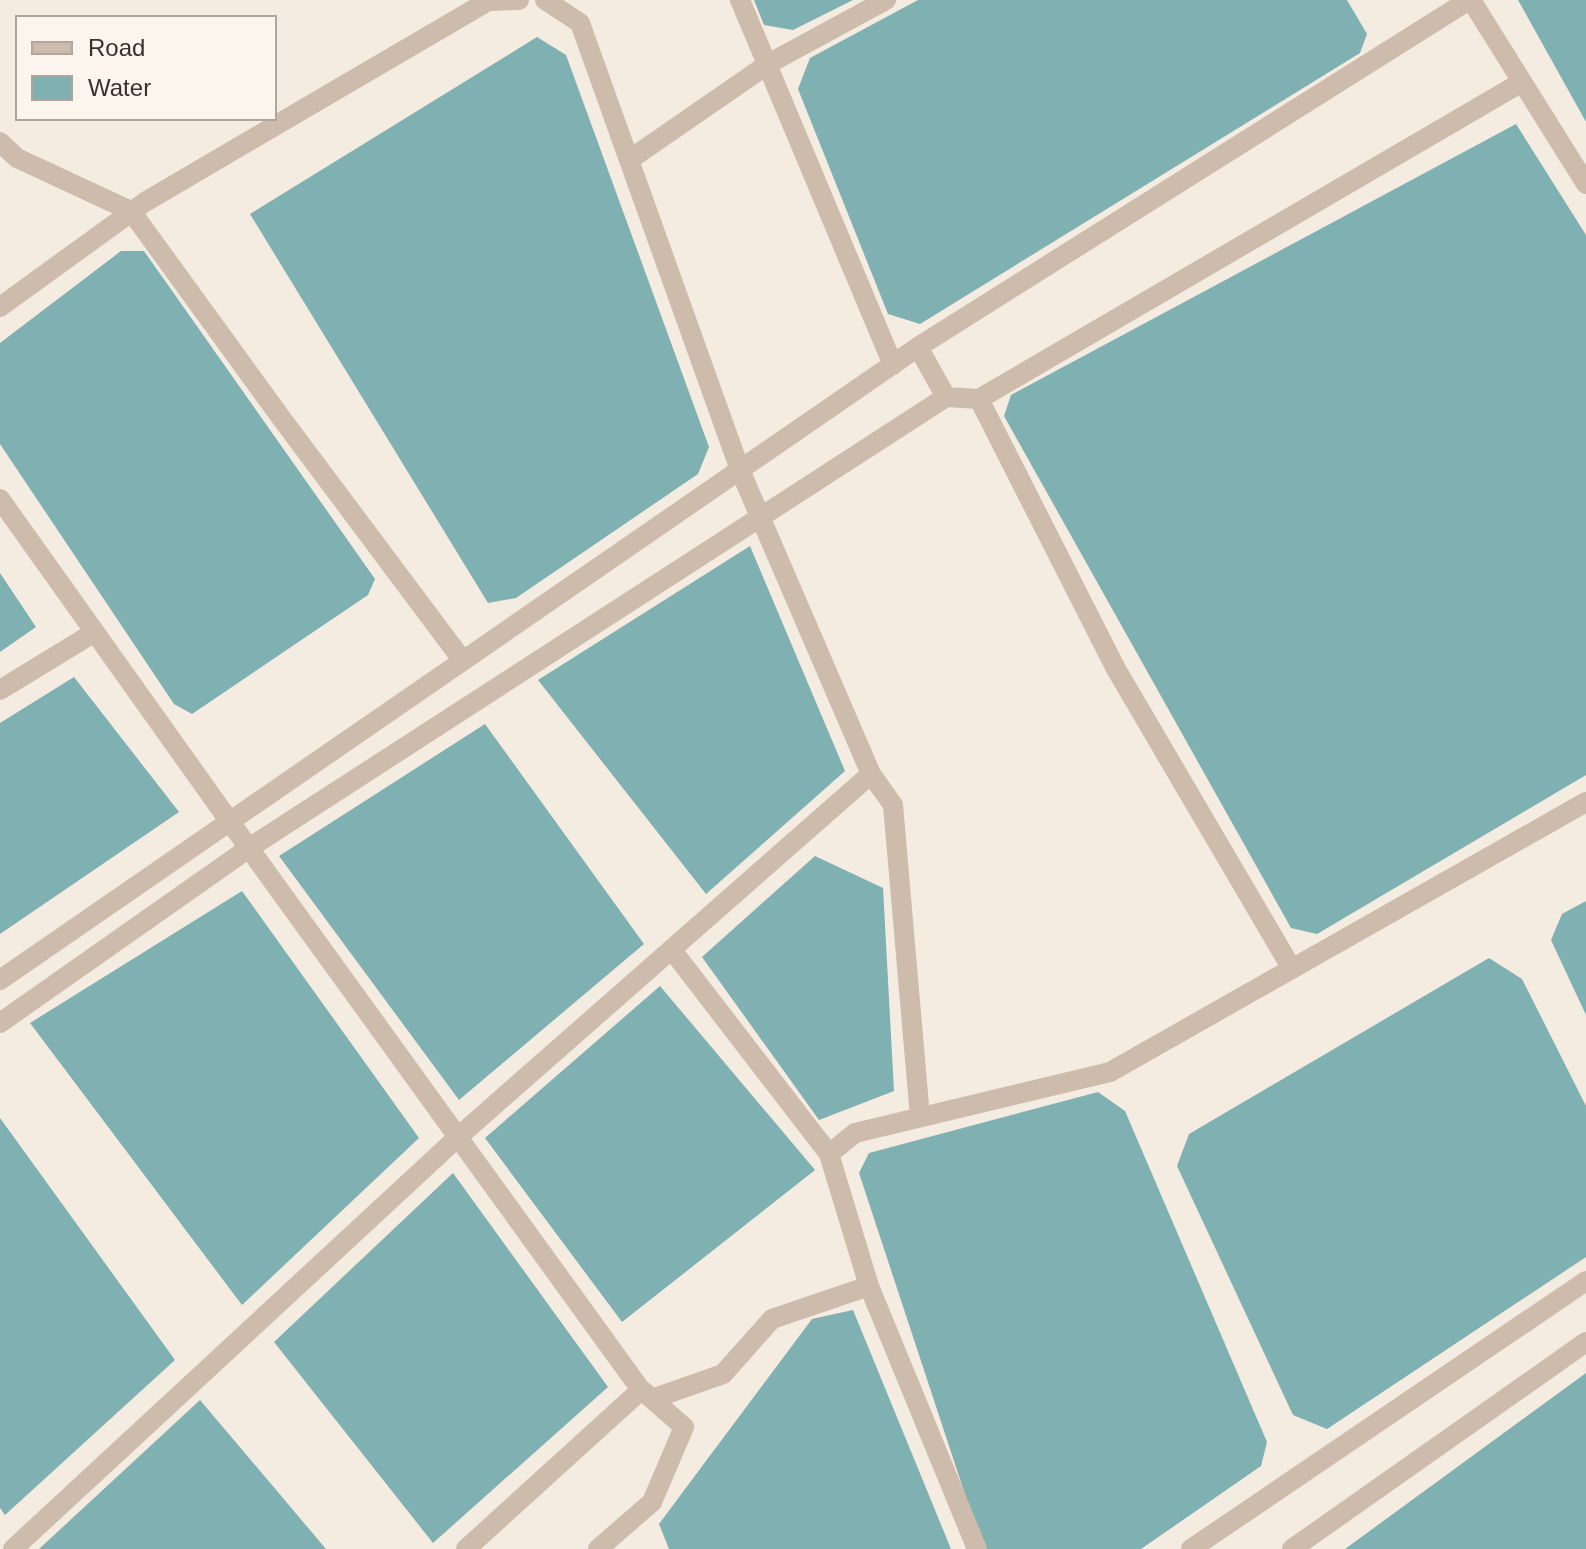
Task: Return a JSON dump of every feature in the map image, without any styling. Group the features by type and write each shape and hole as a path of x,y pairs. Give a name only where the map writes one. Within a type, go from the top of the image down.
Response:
{"lane":[{"path":"0,307 131,211 488,1 519,0"},
{"path":"545,0 580,23 740,470 871,774 893,805 920,1117"},
{"path":"740,0 893,365"},
{"path":"629,160 768,64 886,0"},
{"path":"0,980 918,347 1470,0 1586,184"},
{"path":"0,1023 249,848 946,397 979,399 1522,82"},
{"path":"0,142 17,158 131,211 463,661"},
{"path":"918,347 946,397"},
{"path":"979,399 1116,669 1292,969"},
{"path":"0,499 230,822 646,1394 684,1427 652,1502 598,1549"},
{"path":"0,690 95,632"},
{"path":"13,1549 458,1137 871,774"},
{"path":"829,1154 855,1133 1110,1072 1586,802"},
{"path":"672,950 829,1154 869,1286 977,1549"},
{"path":"1191,1549 1586,1281"},
{"path":"466,1549 646,1394 723,1374 772,1319 869,1286"},
{"path":"1292,1549 1586,1342"}],"water":[{"path":"754,0 853,0 793,30 764,25"},
{"path":"918,0 1347,0 1367,34 1360,53 920,324 888,314 798,89 810,58"},
{"path":"1518,0 1586,0 1586,122"},
{"path":"537,37 566,55 709,447 698,474 516,598 488,603 250,214"},
{"path":"1516,124 1586,235 1586,775 1317,934 1291,928 1004,416 1011,395"},
{"path":"121,251 144,251 375,579 368,595 192,714 174,704 0,444 0,343"},
{"path":"750,546 845,771 706,894 538,680"},
{"path":"0,573 36,627 0,652"},
{"path":"74,677 179,812 0,934 0,723"},
{"path":"485,724 644,944 459,1100 279,856"},
{"path":"815,856 883,888 894,1091 819,1120 702,957"},
{"path":"242,891 419,1138 242,1305 30,1023"},
{"path":"1586,901 1586,1015 1551,940 1562,914"},
{"path":"1489,958 1522,979 1586,1106 1586,1257 1327,1429 1293,1415 1177,1166 1189,1134"},
{"path":"660,986 815,1170 622,1322 485,1138"},
{"path":"1098,1092 1125,1111 1267,1442 1261,1466 1141,1549 983,1549 859,1173 869,1153"},
{"path":"0,1118 175,1360 5,1515 0,1508"},
{"path":"453,1173 608,1387 433,1543 274,1342"},
{"path":"853,1310 951,1549 669,1549 659,1524 812,1319"},
{"path":"1586,1373 1586,1549 1345,1549"},
{"path":"200,1400 326,1549 39,1549"}]}
